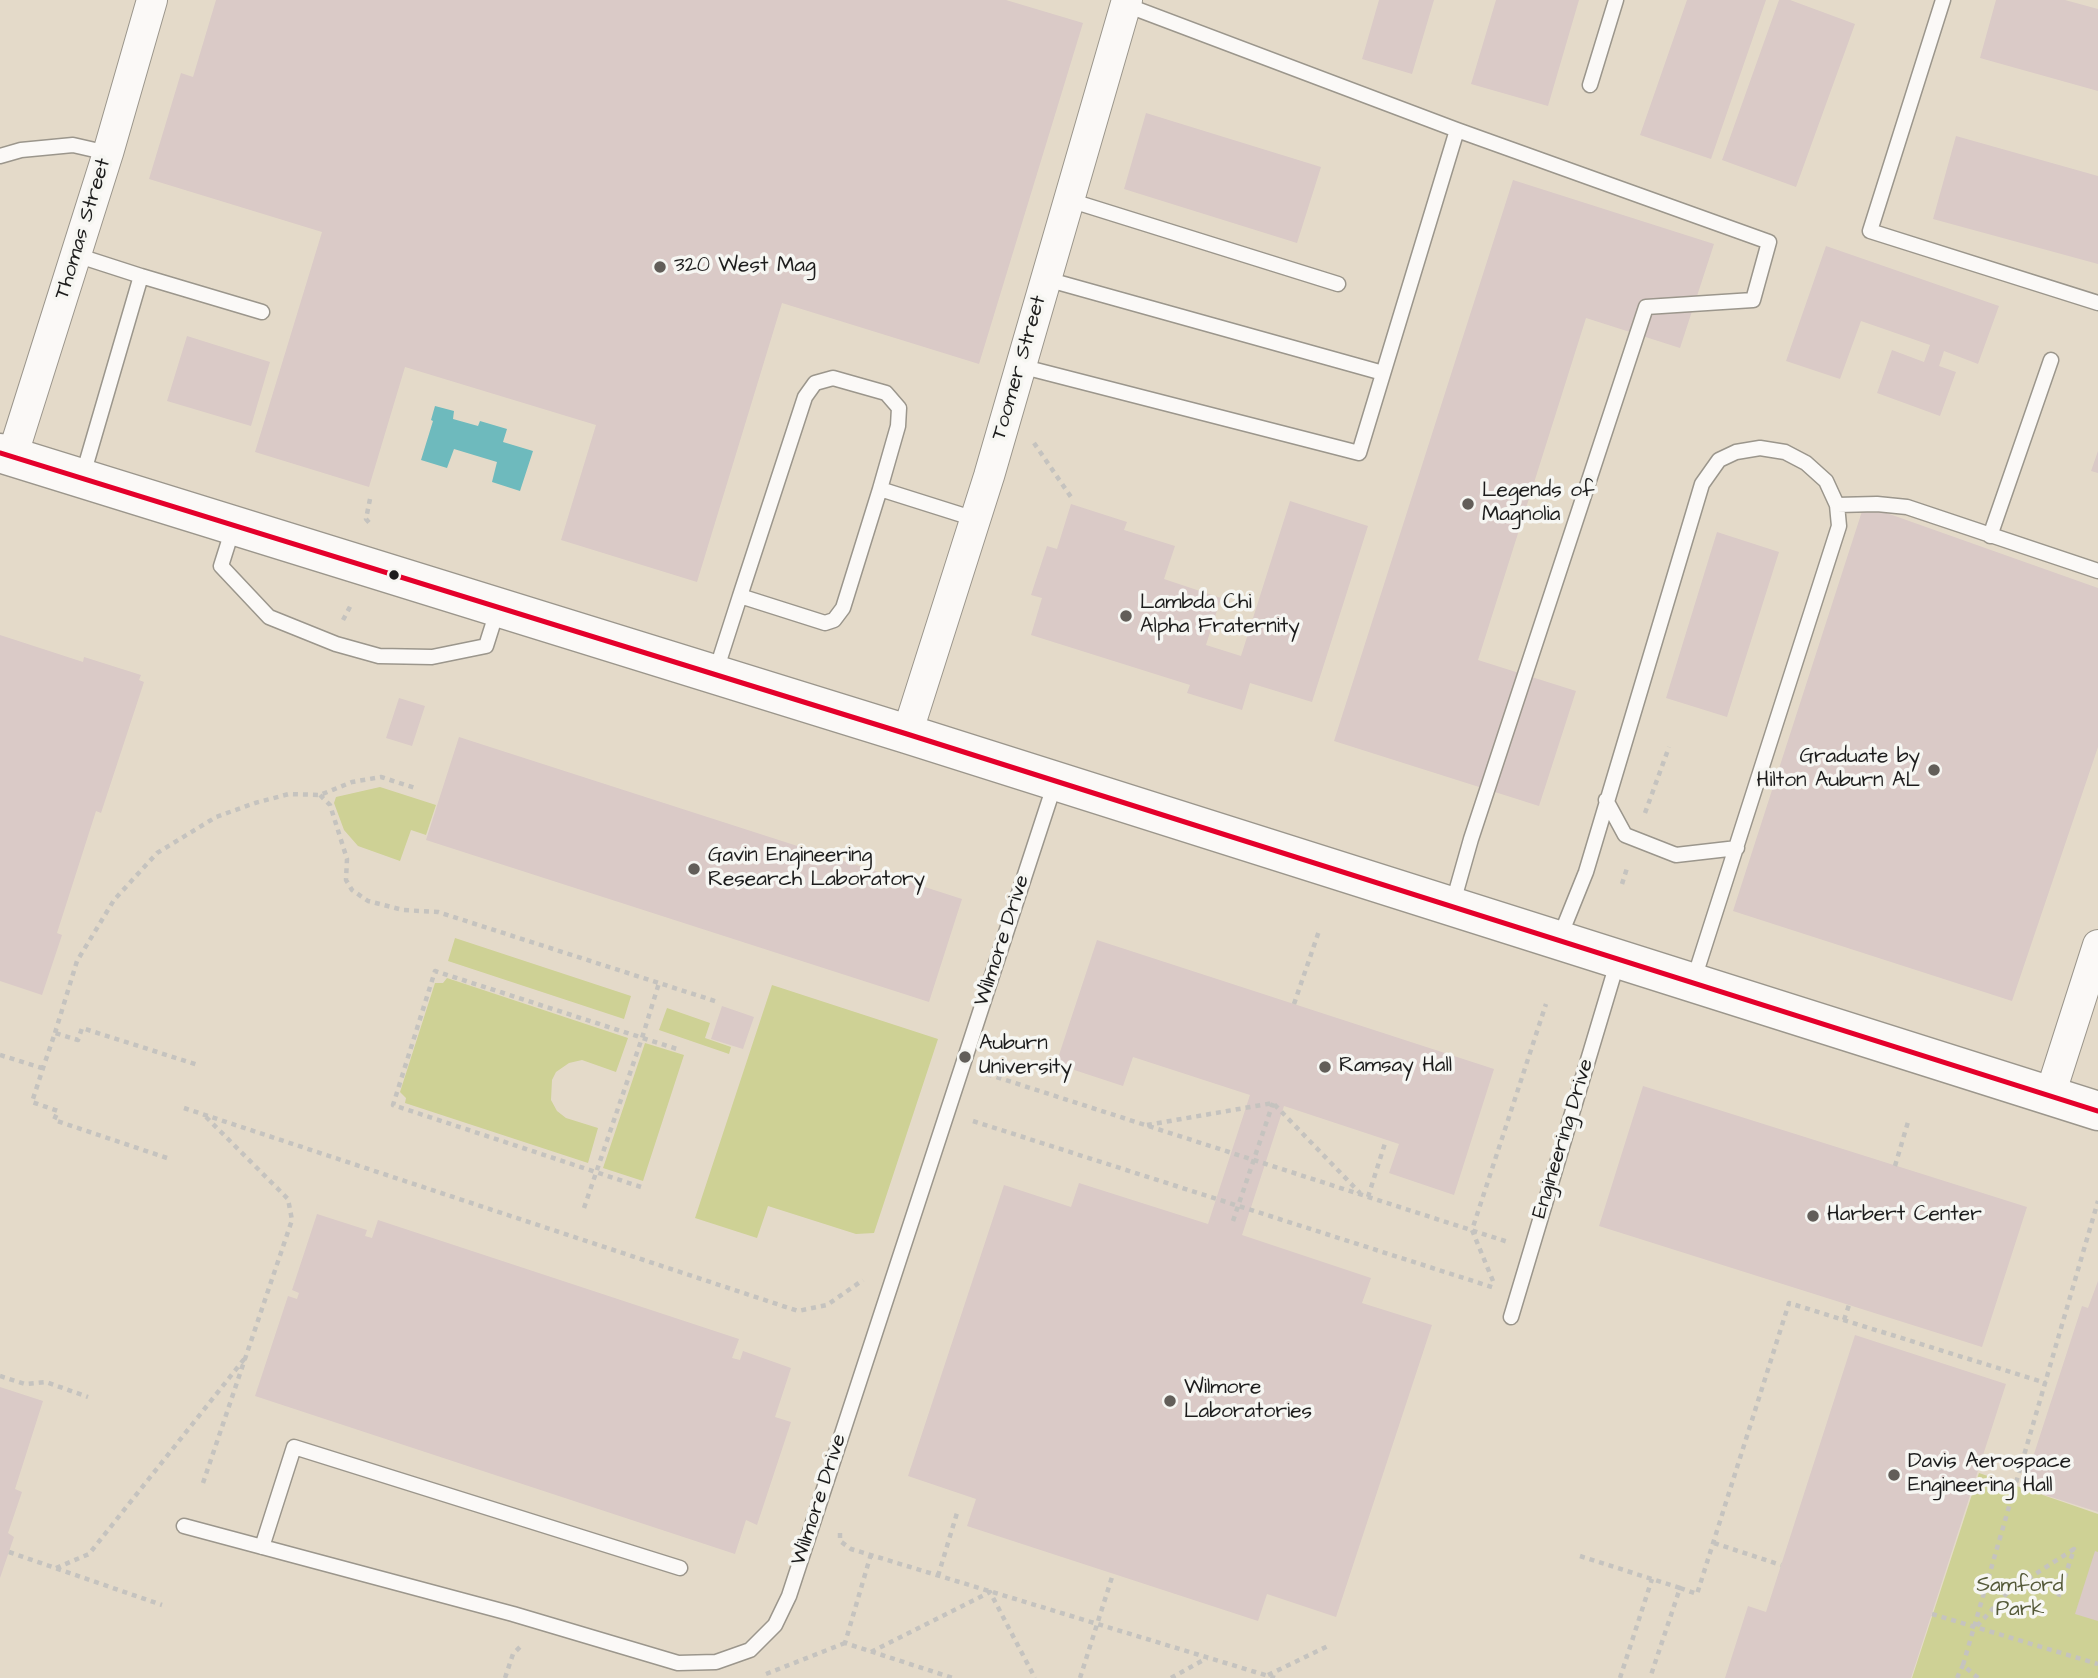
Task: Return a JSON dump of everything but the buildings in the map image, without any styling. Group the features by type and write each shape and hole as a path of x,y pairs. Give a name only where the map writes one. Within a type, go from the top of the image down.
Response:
{"street":[{"name":"Thomas Street","path":"6,455 76,255 152,0"},
{"name":"Toomer Street","path":"907,734 975,519 1046,279 1122,2"},
{"path":"6,455 907,734 2098,1111"},
{"path":"2050,1095 2098,944"}],"lane":[{"path":"1590,85 1616,0"},
{"path":"1943,0 1870,231 2098,303"},
{"path":"1122,2 1457,130 1769,242 1753,300 1646,307 1471,839 1452,907"},
{"path":"1020,366 1359,453 1457,130"},
{"path":"0,156 21,150 73,145 108,153"},
{"path":"1069,200 1338,284"},
{"path":"76,255 262,312"},
{"path":"82,479 141,276"},
{"path":"1046,279 1383,373"},
{"path":"1990,536 2051,360"},
{"path":"715,675 740,596 805,397 816,383 832,377 886,393 899,408 898,426 843,608 834,620 825,623 740,596"},
{"path":"1558,941 1586,872 1702,484 1719,460 1736,452 1760,448 1785,452 1806,463 1826,481 1838,505 1839,526 1692,983"},
{"path":"880,489 975,519"},
{"path":"1838,505 1878,504 1907,507 2098,571"},
{"path":"234,527 221,566 269,617 336,644 379,656 432,657 486,646 498,608"},
{"name":"Wilmore Drive","path":"184,1526 513,1614 678,1663 716,1662 750,1650 775,1625 789,1596 1056,782"},
{"path":"1606,800 1626,835 1676,855 1737,848"},
{"name":"Engineering Drive","path":"1511,1317 1619,960"},
{"path":"262,1547 294,1447 680,1568"}],"path":[{"path":"1028,434 1071,497"},
{"path":"370,499 366,519 377,532"},
{"path":"343,621 356,597"},
{"path":"167,1158 54,1120 58,1111 32,1102 77,961 114,900 157,853 216,817 289,794 320,795 352,782 380,777 418,789"},
{"path":"320,795 330,805 348,859 346,880 352,890 368,901 386,907 438,912 718,1002"},
{"path":"1294,1004 1319,931"},
{"path":"640,1187 393,1105 435,971 680,1050"},
{"path":"584,1208 659,982"},
{"path":"971,1121 1496,1289 1472,1230 1546,1004"},
{"path":"55,1033 78,1040 82,1028 198,1065"},
{"path":"0,1055 43,1068"},
{"path":"987,1074 1509,1242"},
{"path":"1146,1125 1273,1103"},
{"path":"1233,1221 1273,1103"},
{"path":"1273,1103 1361,1194"},
{"path":"184,1108 798,1311 827,1305 865,1279"},
{"path":"203,1483 292,1220 288,1199 205,1115"},
{"path":"1895,1166 1908,1122"},
{"path":"1368,1196 1386,1140"},
{"path":"1957,1678 1976,1627 2098,1201"},
{"path":"1580,1556 1697,1594 1789,1303 2046,1383"},
{"path":"1844,1320 1849,1304"},
{"path":"56,1568 89,1553 248,1353"},
{"path":"0,1376 25,1384 46,1382 88,1397"},
{"path":"938,1576 957,1514"},
{"path":"841,1529 840,1541 851,1549 1275,1678"},
{"path":"1714,1543 1782,1565"},
{"path":"1976,1627 2009,1591 2074,1549 2058,1598"},
{"path":"9,1552 162,1605"},
{"path":"845,1643 871,1554"},
{"path":"1080,1678 1113,1574"},
{"path":"1620,1678 1652,1579"},
{"path":"1650,1678 1680,1588"},
{"path":"871,1652 990,1592"},
{"path":"990,1592 1035,1678"},
{"path":"1931,1614 2098,1664"},
{"path":"756,1678 845,1643 953,1678"},
{"path":"505,1678 513,1654 519,1646 529,1644"},
{"path":"1267,1676 1330,1645"},
{"path":"1171,1678 1208,1658"},
{"path":"1964,1665 1978,1678"},
{"path":"1183,1678 1186,1671"}],"green space":[{"path":"380,787 436,805 426,835 411,830 400,861 358,846 344,830 334,803 336,797"},
{"path":"455,938 631,996 624,1019 448,961"},
{"path":"447,978 628,1038 616,1072 582,1060 569,1063 556,1072 552,1080 551,1100 557,1111 566,1118 598,1128 588,1163 405,1103 406,1098 400,1092 435,983 443,983"},
{"path":"772,985 938,1039 874,1233 856,1234 768,1206 757,1238 695,1218"},
{"path":"667,1008 710,1023 705,1038 731,1047 729,1054 659,1030"},
{"path":"645,1043 684,1055 643,1181 603,1168"},
{"name":"Samford Park","path":"1979,1473 2098,1514 2098,1678 1912,1678"}],"water":[{"path":"435,406 454,411 453,419 478,426 480,421 507,429 503,442 533,451 520,491 492,482 497,462 454,449 447,468 421,460"}],"transit line":[{"path":"0,453 907,734 2098,1111"}],"place":[{"name":"320 West Mag","path":"660,267"},
{"name":"Legends of Magnolia","path":"1468,504"},
{"name":"Lambda Chi Alpha Fraternity","path":"1126,616"},
{"name":"Graduate by Hilton Auburn AL","path":"1934,770"},
{"name":"Gavin Engineering Research Laboratory","path":"694,869"},
{"name":"Auburn University","path":"965,1057"},
{"name":"Ramsay Hall","path":"1325,1067"},
{"name":"Harbert Center","path":"1813,1216"},
{"name":"Wilmore Laboratories","path":"1170,1401"},
{"name":"Davis Aerospace Engineering Hall","path":"1894,1475"}]}
